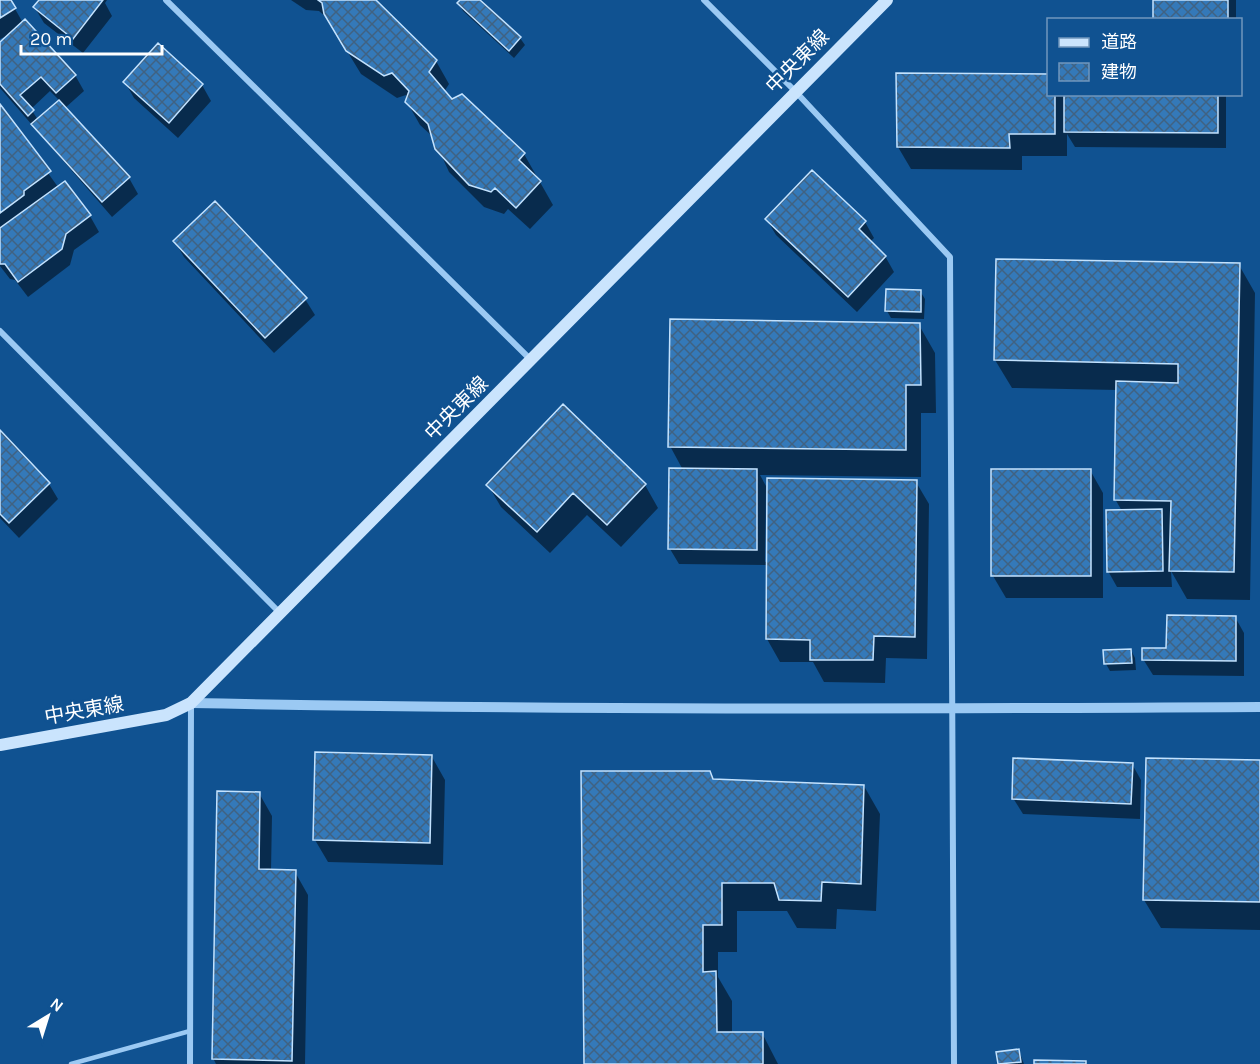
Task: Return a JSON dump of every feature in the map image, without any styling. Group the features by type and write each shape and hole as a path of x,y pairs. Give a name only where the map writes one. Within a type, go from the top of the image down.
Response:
{"main road":[{"name":"中央東線","path":"0,744 166,715 191,703 887,0"}],"street":[{"path":"166,0 531,360"},
{"path":"704,0 795,91 950,257 954,1064"},
{"path":"0,331 280,614"},
{"path":"190,1064 191,703 954,708 1260,707"}],"lane":[{"path":"71,1064 190,1031"}],"building":[{"path":"0,0 11,0 16,8 0,18"},
{"path":"39,0 103,0 73,39 33,7"},
{"path":"318,0 376,0 437,60 429,72 452,99 462,94 525,153 519,160 541,181 516,208 495,188 491,192 469,185 435,149 428,124 405,102 409,91 392,73 384,76 346,51 324,14 322,3"},
{"path":"460,0 480,0 521,37 509,51 457,3"},
{"path":"1153,0 1228,0 1228,18 1153,18"},
{"path":"25,19 76,75 56,93 41,77 20,95 34,110 28,116 0,84 0,42"},
{"path":"158,43 203,84 169,123 123,82"},
{"path":"896,73 1047,74 1047,96 1055,96 1055,134 1009,134 1010,148 897,147"},
{"path":"1064,96 1218,96 1218,133 1064,132"},
{"path":"59,100 130,177 102,202 31,124"},
{"path":"0,104 51,171 0,213"},
{"path":"812,170 866,221 859,229 886,256 848,297 765,219"},
{"path":"65,181 91,215 66,234 62,249 18,282 5,264 0,264 0,228"},
{"path":"215,201 307,298 265,338 173,241"},
{"path":"996,259 1240,263 1234,572 1169,571 1171,501 1114,500 1116,381 1178,383 1178,364 994,360"},
{"path":"886,289 921,290 921,312 885,311"},
{"path":"670,319 920,323 921,385 906,385 906,450 668,447"},
{"path":"563,404 646,484 607,525 573,493 537,532 486,485"},
{"path":"0,430 50,483 9,523 0,514"},
{"path":"669,468 757,469 757,550 668,549"},
{"path":"991,469 1091,469 1091,576 991,576"},
{"path":"767,478 917,480 915,637 874,636 873,660 810,660 810,640 766,639"},
{"path":"1162,509 1163,571 1107,572 1106,510"},
{"path":"1167,615 1236,616 1236,661 1142,660 1142,648 1166,648"},
{"path":"1131,649 1132,663 1104,664 1103,650"},
{"path":"315,752 432,755 430,843 313,840"},
{"path":"1013,758 1133,763 1131,804 1012,799"},
{"path":"1146,758 1260,760 1260,902 1143,900"},
{"path":"581,771 710,771 713,779 864,785 861,884 822,882 821,901 779,900 774,883 722,883 722,925 703,925 703,972 716,971 717,1032 763,1032 763,1064 584,1064"},
{"path":"217,791 260,792 259,869 296,870 292,1061 212,1059"},
{"path":"1019,1049 1021,1062 998,1064 996,1052"},
{"path":"1034,1060 1086,1061 1086,1064 1034,1064"}]}
